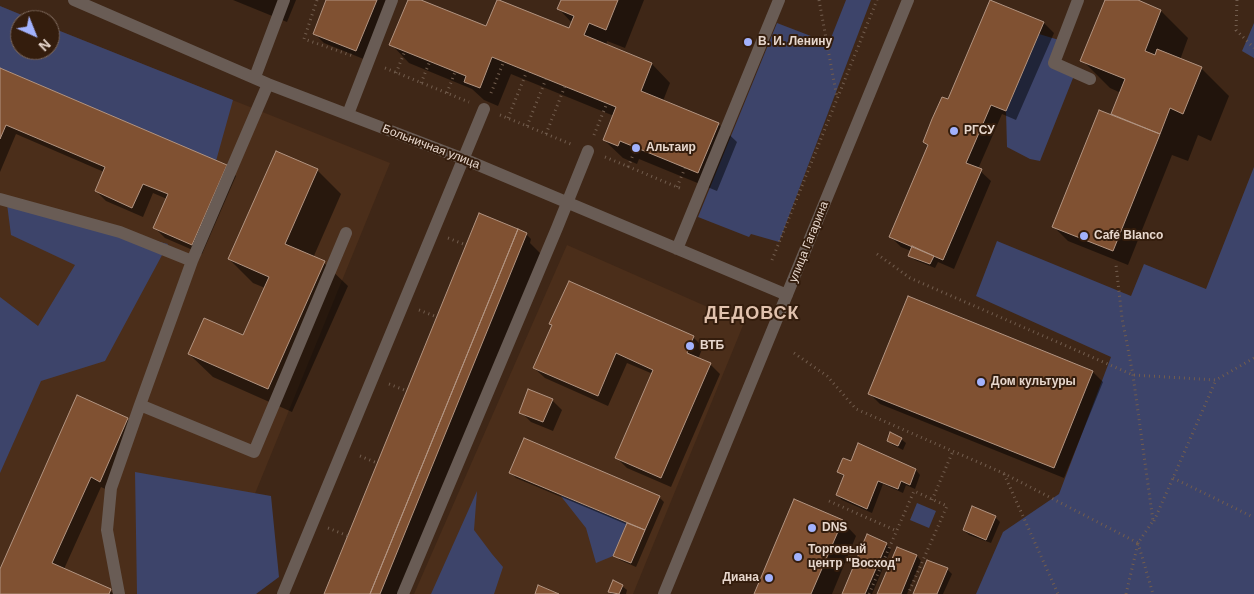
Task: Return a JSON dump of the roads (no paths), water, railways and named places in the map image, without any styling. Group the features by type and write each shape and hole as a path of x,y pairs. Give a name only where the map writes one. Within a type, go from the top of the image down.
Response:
{"street":[{"name":"Больничная улица","path":"74,0 268,84 464,159 567,204 788,295"},
{"path":"254,78 284,0"},
{"path":"348,114 392,0"},
{"path":"677,249 779,0"},
{"name":"улица Гагарина","path":"664,594 908,0"},
{"path":"1078,0 1054,63 1090,79"},
{"path":"119,594 107,530 111,488 192,261 268,84"},
{"path":"283,594 484,109"},
{"path":"403,594 588,150"},
{"path":"1,201 120,232 192,261"},
{"path":"140,405 254,452 346,233"}],"place":[{"name":"В. И. Ленину","path":"748,42"},
{"name":"РГСУ","path":"954,131"},
{"name":"Альтаир","path":"636,148"},
{"name":"Café Blanco","path":"1084,236"},
{"name":"ВТБ","path":"690,346"},
{"name":"Дом культуры","path":"981,382"},
{"name":"DNS","path":"812,528"},
{"name":"Торговый центр \"Восход\"","path":"798,557"},
{"name":"Диана","path":"769,578"}],"district":[{"name":"ДЕДОВСК","path":"752,314"}]}
